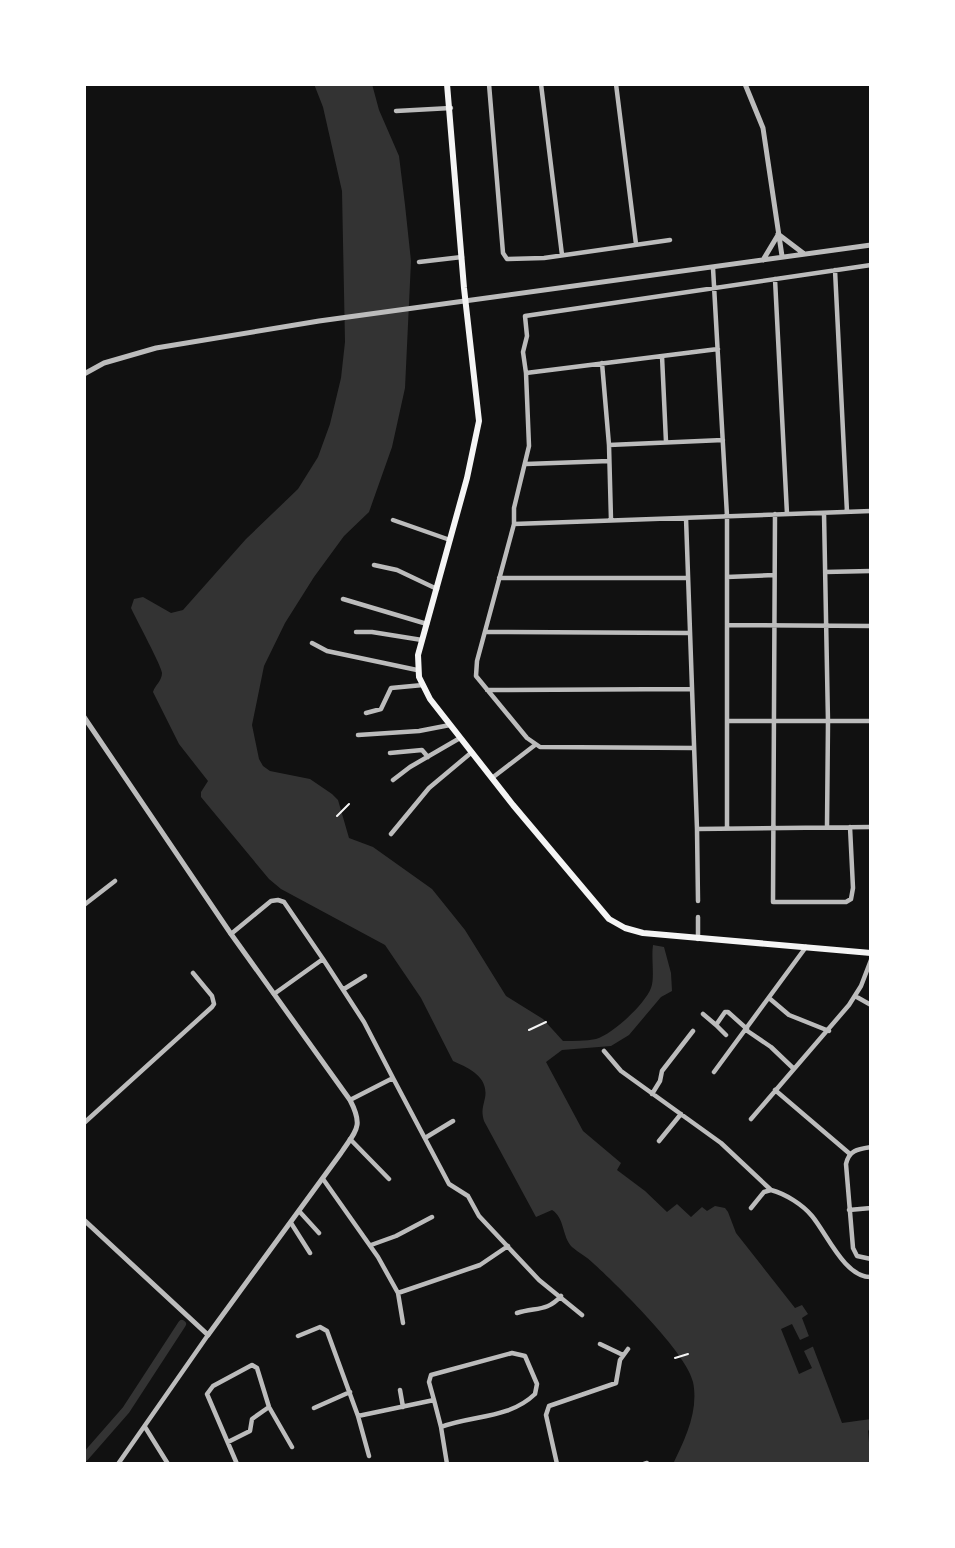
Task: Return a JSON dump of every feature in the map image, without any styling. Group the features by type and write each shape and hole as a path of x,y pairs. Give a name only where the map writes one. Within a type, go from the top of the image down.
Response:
{"main road":[{"path":"447,84 479,421 472,458 418,655 417,670 423,685 450,725 492,778 609,919 625,928 643,933 871,953"}],"street":[{"path":"489,84 503,253 510,260 670,240"},
{"path":"541,84 562,255"},
{"path":"615,84 636,244"},
{"path":"745,84 763,128 782,256"},
{"path":"396,111 451,108"},
{"path":"778,234 803,253"},
{"path":"763,260 778,234"},
{"path":"84,374 104,363 156,348 319,321 871,245"},
{"path":"419,261 462,257"},
{"path":"694,748 545,748 535,745 478,680 476,668 514,524 514,508 526,464 529,439 523,352 527,336 524,318 527,314 871,265"},
{"path":"713,268 727,516 727,828"},
{"path":"835,270 847,512"},
{"path":"775,279 787,514"},
{"path":"526,373 718,348"},
{"path":"662,356 666,442"},
{"path":"602,363 609,445 611,520"},
{"path":"609,445 723,440"},
{"path":"526,464 609,461"},
{"path":"514,524 871,511"},
{"path":"824,513 827,827"},
{"path":"775,514 773,902 846,902 851,899 853,888 850,827"},
{"path":"686,518 698,901"},
{"path":"393,520 450,540"},
{"path":"374,565 397,570 437,589"},
{"path":"825,572 871,571"},
{"path":"726,577 775,575"},
{"path":"499,578 687,578"},
{"path":"342,599 427,624"},
{"path":"727,625 871,626"},
{"path":"356,632 422,640"},
{"path":"485,632 689,633"},
{"path":"312,643 327,650 417,670"},
{"path":"366,713 381,709 389,690 395,686 423,685"},
{"path":"486,690 692,689"},
{"path":"84,716 231,934 350,1100 358,1121 351,1139 118,1464"},
{"path":"727,722 871,721"},
{"path":"358,735 419,731 450,725"},
{"path":"393,780 461,738"},
{"path":"492,778 535,745"},
{"path":"390,753 424,750 428,757"},
{"path":"390,834 429,788 472,752"},
{"path":"697,829 871,827"},
{"path":"84,905 115,881"},
{"path":"231,934 271,901 284,902 364,1022 449,1184 468,1196 477,1213 539,1280 582,1315"},
{"path":"698,917 698,939"},
{"path":"714,1072 806,947"},
{"path":"274,994 323,960"},
{"path":"751,1119 829,1031 855,996 871,960"},
{"path":"84,1123 212,1007 212,996 193,973"},
{"path":"344,989 365,976"},
{"path":"855,996 871,1005"},
{"path":"769,998 789,1015 829,1031"},
{"path":"716,1026 726,1011 755,1039 766,1043 794,1069"},
{"path":"703,1014 726,1035"},
{"path":"652,1094 659,1084 662,1071 693,1031"},
{"path":"604,1051 621,1071 720,1143 771,1190 811,1214 849,1268 860,1276 871,1278"},
{"path":"350,1100 393,1078"},
{"path":"775,1090 850,1154"},
{"path":"659,1141 681,1114"},
{"path":"425,1138 453,1121"},
{"path":"351,1139 389,1179"},
{"path":"871,1147 855,1149 846,1164 855,1253 860,1258 871,1259"},
{"path":"323,1179 371,1245 398,1293 403,1323"},
{"path":"751,1208 764,1192 771,1190"},
{"path":"849,1210 871,1208"},
{"path":"299,1211 319,1233"},
{"path":"371,1245 399,1235 432,1217"},
{"path":"84,1220 208,1335"},
{"path":"291,1223 310,1253"},
{"path":"398,1293 486,1262 508,1246"},
{"path":"517,1313 527,1309 547,1308 561,1296"},
{"path":"298,1336 317,1328 326,1329 350,1392 369,1456"},
{"path":"600,1344 623,1354"},
{"path":"557,1464 546,1415 549,1406 615,1383 623,1354 628,1349"},
{"path":"441,1427 501,1413 517,1407 535,1394 537,1384 525,1356 512,1353 431,1376 429,1382 447,1464"},
{"path":"237,1464 208,1398 210,1388 255,1365 264,1383 269,1407 292,1447"},
{"path":"400,1390 403,1407"},
{"path":"314,1408 350,1392"},
{"path":"358,1416 434,1400"},
{"path":"228,1442 250,1430 253,1418 269,1407"},
{"path":"145,1427 168,1464"}],"path":[{"path":"337,816 349,804"},
{"path":"529,1030 546,1022"},
{"path":"675,1358 688,1354"}],"shaded area":[{"path":"314,84 372,84 379,110 399,156 411,261 405,388 392,447 369,512 344,536 314,577 285,623 264,666 252,725 259,759 270,771 310,779 332,794 338,800 349,838 373,847 432,889 465,930 506,996 543,1019 563,1041 596,1039 628,1018 651,988 653,945 664,947 671,973 672,991 661,997 629,1035 611,1046 562,1050 546,1062 583,1131 621,1163 617,1170 667,1212 677,1204 691,1217 702,1207 707,1211 715,1206 725,1208 736,1233 795,1308 802,1305 808,1314 802,1318 842,1423 871,1419 868,1431 871,1464 673,1464 690,1424 694,1404 693,1382 678,1354 618,1287 572,1247 556,1213 552,1210 536,1217 484,1121 482,1112 485,1090 481,1078 453,1061 421,998 385,945 281,889 269,879 201,797 208,781 179,744 153,692 162,673 131,608 134,599 143,597 171,613 183,610 246,539 298,489 318,457 330,424 341,378 345,342 342,191 323,107"}],"pier":[{"path":"792,1324 800,1340 809,1336 814,1346 804,1351 812,1368 799,1374 781,1329"}],"waterway":[{"path":"84,1458 126,1410 182,1324"}]}
